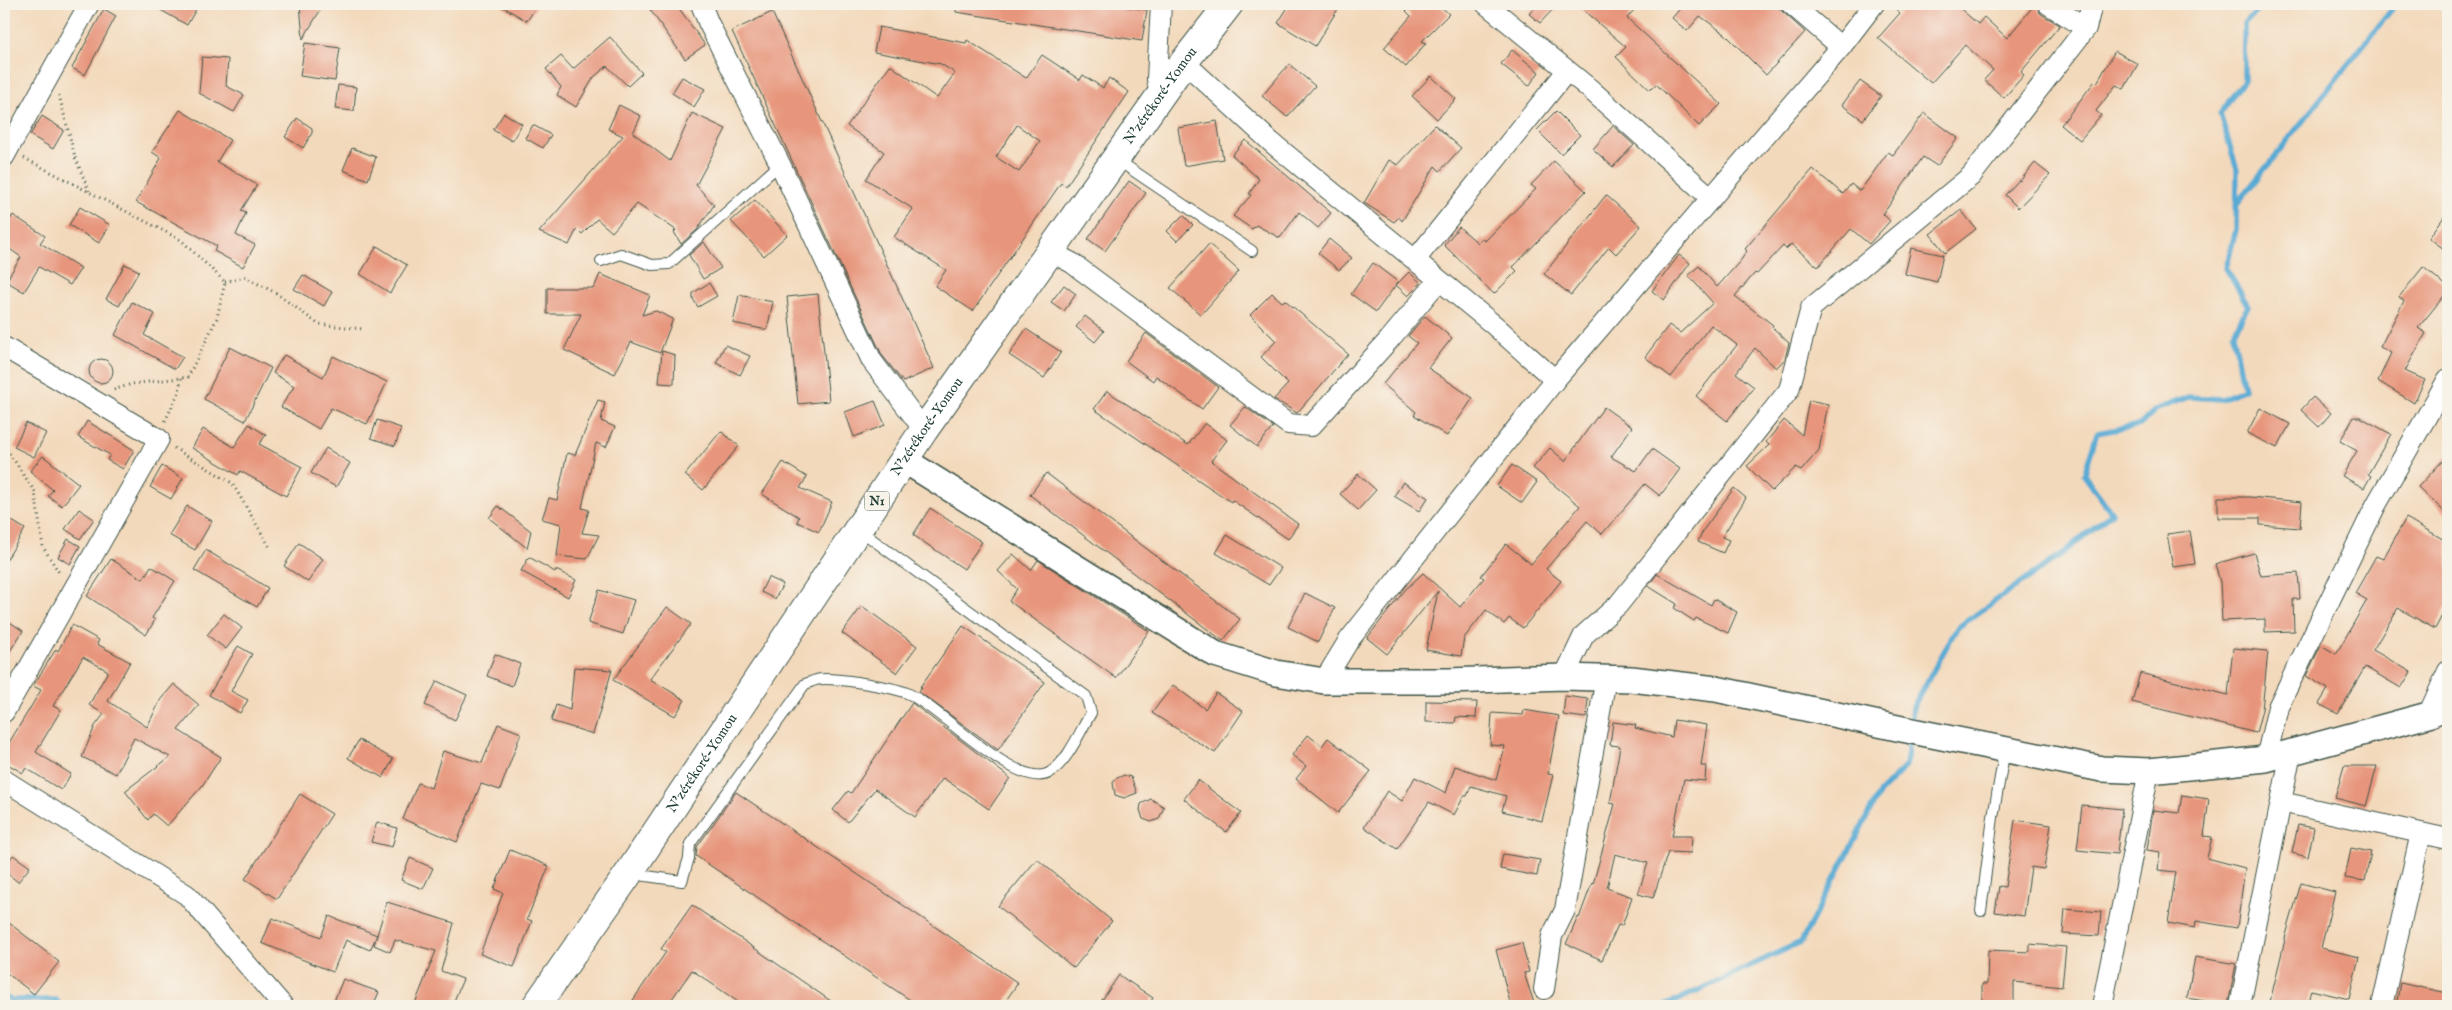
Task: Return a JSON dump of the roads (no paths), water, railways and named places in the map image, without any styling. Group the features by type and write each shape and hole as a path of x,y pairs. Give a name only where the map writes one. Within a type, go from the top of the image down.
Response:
{"highway":[{"name":"N'zérékoré-Yomou","path":"536,1006 629,873 924,430 1115,158 1228,4"}],"street":[{"path":"6,153 89,4"},
{"path":"701,4 708,22 780,164 872,361 924,430"},
{"path":"1160,96 1157,79 1162,4"},
{"path":"1486,4 1567,71 1711,198"},
{"path":"1791,4 1841,47"},
{"path":"1324,681 1350,640 1554,380 1841,47 1874,4"},
{"path":"2048,4 2086,28"},
{"path":"1564,677 1584,635 1618,606 1789,390 1811,308 1971,176 2086,28 2092,4"},
{"path":"1184,62 1271,142 1494,325 1554,380"},
{"path":"1415,260 1567,71"},
{"path":"1049,251 1072,263 1288,424 1311,426 1389,340 1439,280"},
{"path":"4,347 159,439 4,712"},
{"path":"2266,759 2278,707 2376,505 2448,379"},
{"path":"904,460 1215,654 1276,673 1324,681 1449,681 1564,677 1631,678 1716,689 1910,731 2102,769 2149,771 2266,759 2438,711 2448,671"},
{"path":"1544,990 1552,936 1565,910 1606,678"},
{"path":"2240,1006 2291,752"},
{"path":"2102,1006 2149,771"},
{"path":"4,780 187,895 283,1006"},
{"path":"2280,802 2448,839"},
{"path":"2382,1006 2421,833"}],"lane":[{"path":"1115,158 1252,252"},
{"path":"600,261 621,254 652,265 670,264 780,164"},
{"path":"629,873 682,881 690,844 805,684 817,679 873,685 907,693 1004,762 1032,776 1049,773 1064,758 1091,713 1086,696 858,529"},
{"path":"1981,911 1993,817 2005,749"}],"waterway":[{"path":"1911,725 1913,707 1957,628 2063,553 2112,513 2084,475 2097,433 2140,425 2155,410 2188,397 2222,399 2244,389 2233,334 2248,306 2226,268 2236,230 2237,169 2220,114 2244,80 2244,23 2257,12 2260,4"},
{"path":"2236,205 2396,4"},
{"path":"1665,1006 1801,942 1880,792 1906,766 1910,737"},
{"path":"4,997 12,1000 57,1000 61,1006"}]}
